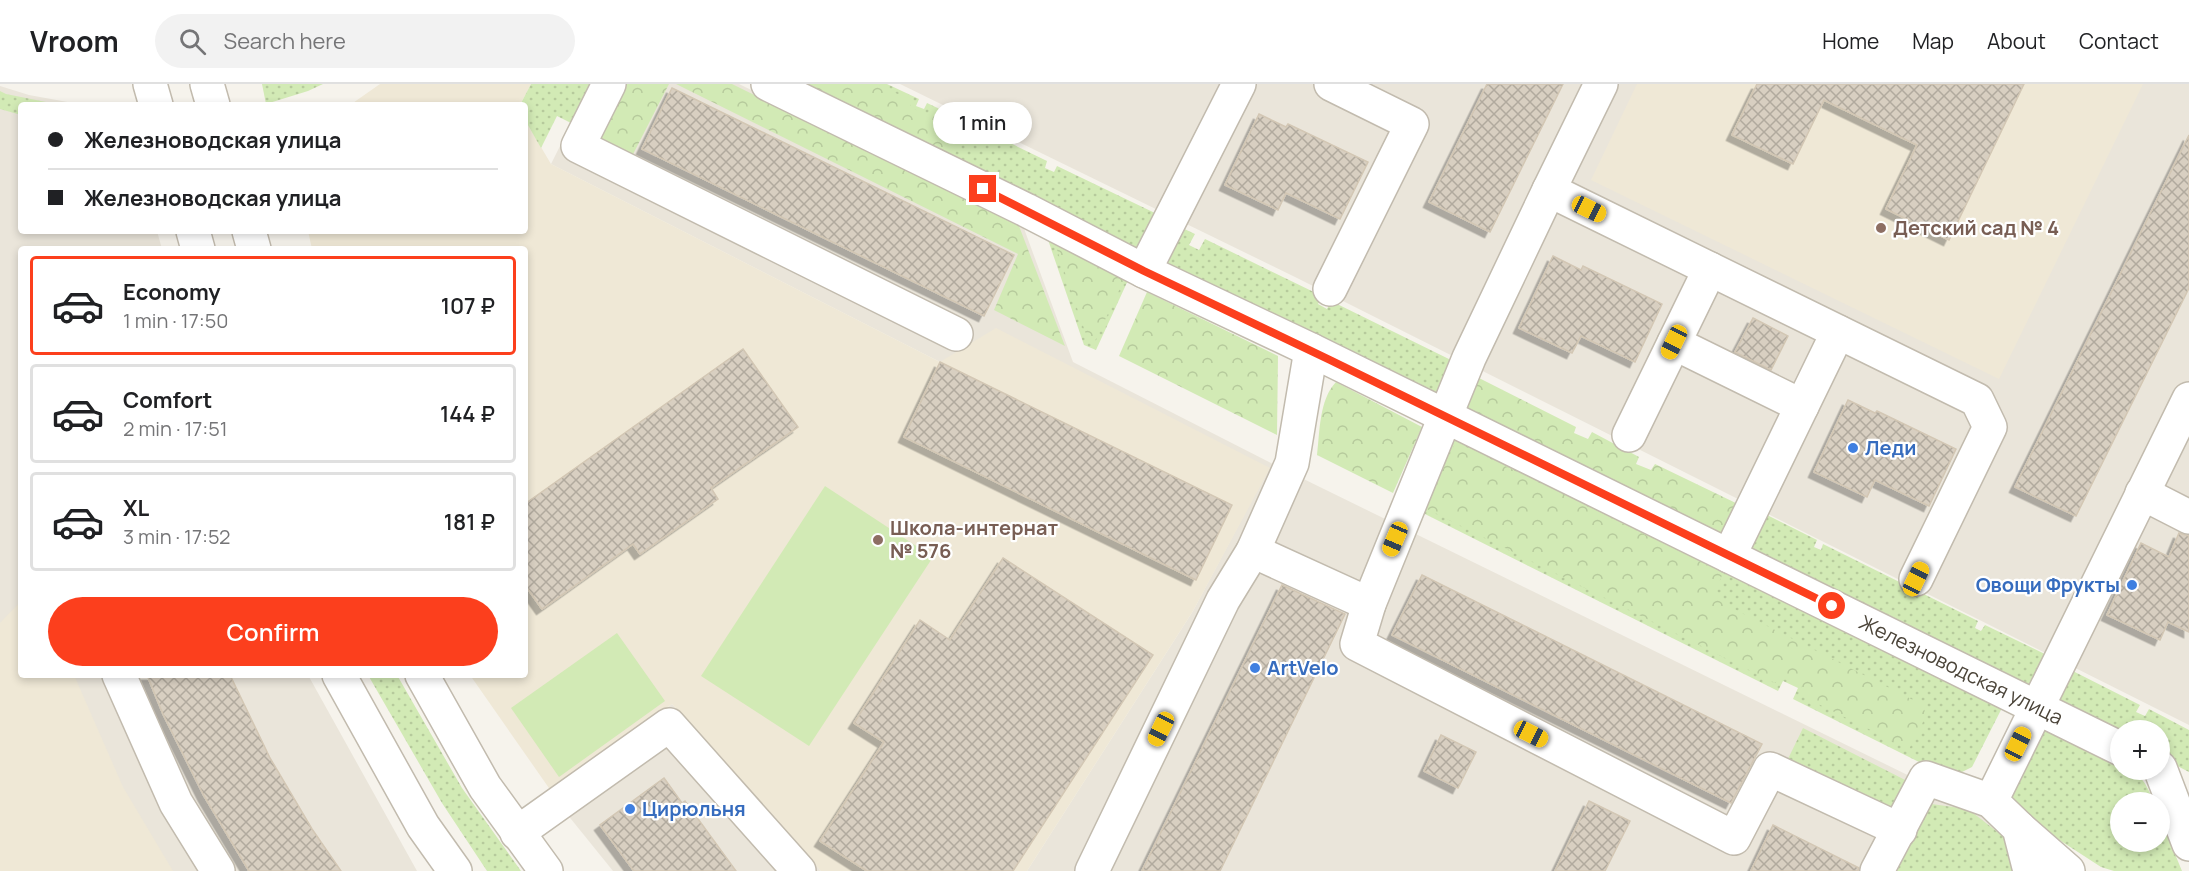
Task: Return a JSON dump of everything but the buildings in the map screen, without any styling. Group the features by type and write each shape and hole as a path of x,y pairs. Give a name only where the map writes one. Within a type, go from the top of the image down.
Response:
{"street":[{"path":"150,84 155,102"},
{"path":"207,84 212,102"},
{"path":"609,84 578,146 956,334"},
{"name":"Железноводская улица","path":"768,84 1026,210 1144,271 1311,350 2110,744"},
{"path":"1144,271 1239,84"},
{"path":"1330,84 1412,124 1330,289"},
{"path":"1601,84 1548,190 1445,416 1369,604 1357,644 1734,838 1770,768 1900,830"},
{"path":"1548,190 1977,400 1990,428 1916,579"},
{"path":"1629,435 1710,269"},
{"path":"1729,556 1839,332"},
{"path":"1674,342 1802,406"},
{"path":"1092,871 1223,600 1253,551 1292,463 1311,350"},
{"path":"1991,801 2189,399"},
{"path":"2142,493 2189,517"},
{"path":"1253,551 1369,604"},
{"path":"120,678 176,803 218,871"},
{"path":"341,678 423,826 455,871"},
{"path":"424,678 485,787 546,871"},
{"path":"517,833 669,725 794,870"},
{"path":"2170,773 2189,844"},
{"path":"1877,871 1926,778 1991,801 2068,871"},
{"path":"2019,828 2030,871"}],"shaded area":[{"path":"380,84 531,84 522,102 354,102"},
{"path":"591,84 739,84 1022,223 1073,362 1275,465 1981,811 2013,836 2025,871 1027,871 1193,611 1269,468 940,362 551,164"},
{"path":"900,84 2189,84 2189,725 1295,277"},
{"name":"Детский сад № 4","path":"1637,84 2143,84 1999,379 1591,180"},
{"path":"0,86 29,95 68,102 18,102 18,234 158,234 161,246 18,246 18,678 310,678 417,871 0,871"},
{"name":"Школа-интернат № 576","path":"528,125 551,164 940,362 996,328 1270,468 1193,611 1027,871 821,871 672,704 551,791 472,678 528,678 528,246 311,246 309,234 528,234"},
{"path":"18,604 18,678 75,678 123,787 173,871 0,871 0,623"},
{"path":"672,704 821,871 613,871 550,793"}],"green space":[{"path":"262,84 323,84 308,91 266,102"},
{"path":"531,84 591,84 571,123 557,116 541,148 528,125 528,102 522,102"},
{"path":"622,84 669,84 629,162 592,144"},
{"path":"676,84 732,84 1019,226 1065,346 994,310 1018,254"},
{"path":"793,84 887,84 919,99 916,106 924,109 927,103 961,119 959,125 965,129 969,123 1047,161 1045,168 1054,172 1057,166 1157,214 1137,256"},
{"path":"805,84 877,84 912,101 910,107 927,115 930,109 956,121 953,129 964,134 953,158"},
{"path":"0,91 46,102 18,102 18,114 0,109"},
{"path":"1176,225 1195,234 1189,245 1199,250 1205,239 1322,296 1318,304 1327,309 1331,301 1455,362 1436,401 1158,264"},
{"path":"1045,231 1130,276 1096,350 1084,345"},
{"path":"1053,238 1125,278 1094,343 1088,340"},
{"path":"1147,292 1278,356 1277,435 1119,356"},
{"path":"1479,378 1576,427 1574,433 1588,439 1592,432 1639,457 1636,464 1651,470 1655,464 1742,506 1725,537 1462,410"},
{"path":"1336,382 1422,427 1393,493 1317,455 1323,407 1330,389"},
{"path":"1451,433 2003,706 1972,767 1958,774 1935,770 1793,699 1798,688 1783,681 1778,691 1415,509"},
{"path":"1456,442 1723,573 1717,593 1724,604 1923,705 1923,722 1909,749 1800,695 1802,685 1781,677 1775,683 1425,508"},
{"path":"825,486 933,557 809,746 701,676"},
{"path":"1759,511 1817,540 1814,547 1821,550 1823,544 1978,621 1975,628 1981,631 1985,625 2053,658 2034,696 1741,549"},
{"path":"617,633 665,701 559,777 511,708"},
{"path":"2063,666 2140,705 2136,712 2145,716 2149,709 2170,720 2110,720 2110,731 2048,699"},
{"path":"370,678 399,678 462,788 521,871 487,871 442,803"},
{"path":"2170,720 2189,730 2189,772 2170,762"},
{"path":"1803,728 1913,784 1895,821 1785,765"},
{"path":"2047,730 2110,760 2110,780 2142,780 2150,792 2110,792 2110,852 2170,852 2170,842 2182,871 2114,871 2101,867 2013,810 2007,798 2040,735"},
{"path":"1924,803 1968,809 2009,841 2020,871 1889,871"}],"place":[{"name":"Детский сад № 4","path":"1881,228"},
{"name":"Леди","path":"1853,448"},
{"name":"Школа-интернат № 576","path":"878,540"},
{"name":"Овощи Фрукты","path":"2132,585"},
{"name":"ArtVelo","path":"1255,668"},
{"name":"Цирюльня","path":"630,809"}],"route":[{"path":"983,189 1144,271 1832,606"}]}
